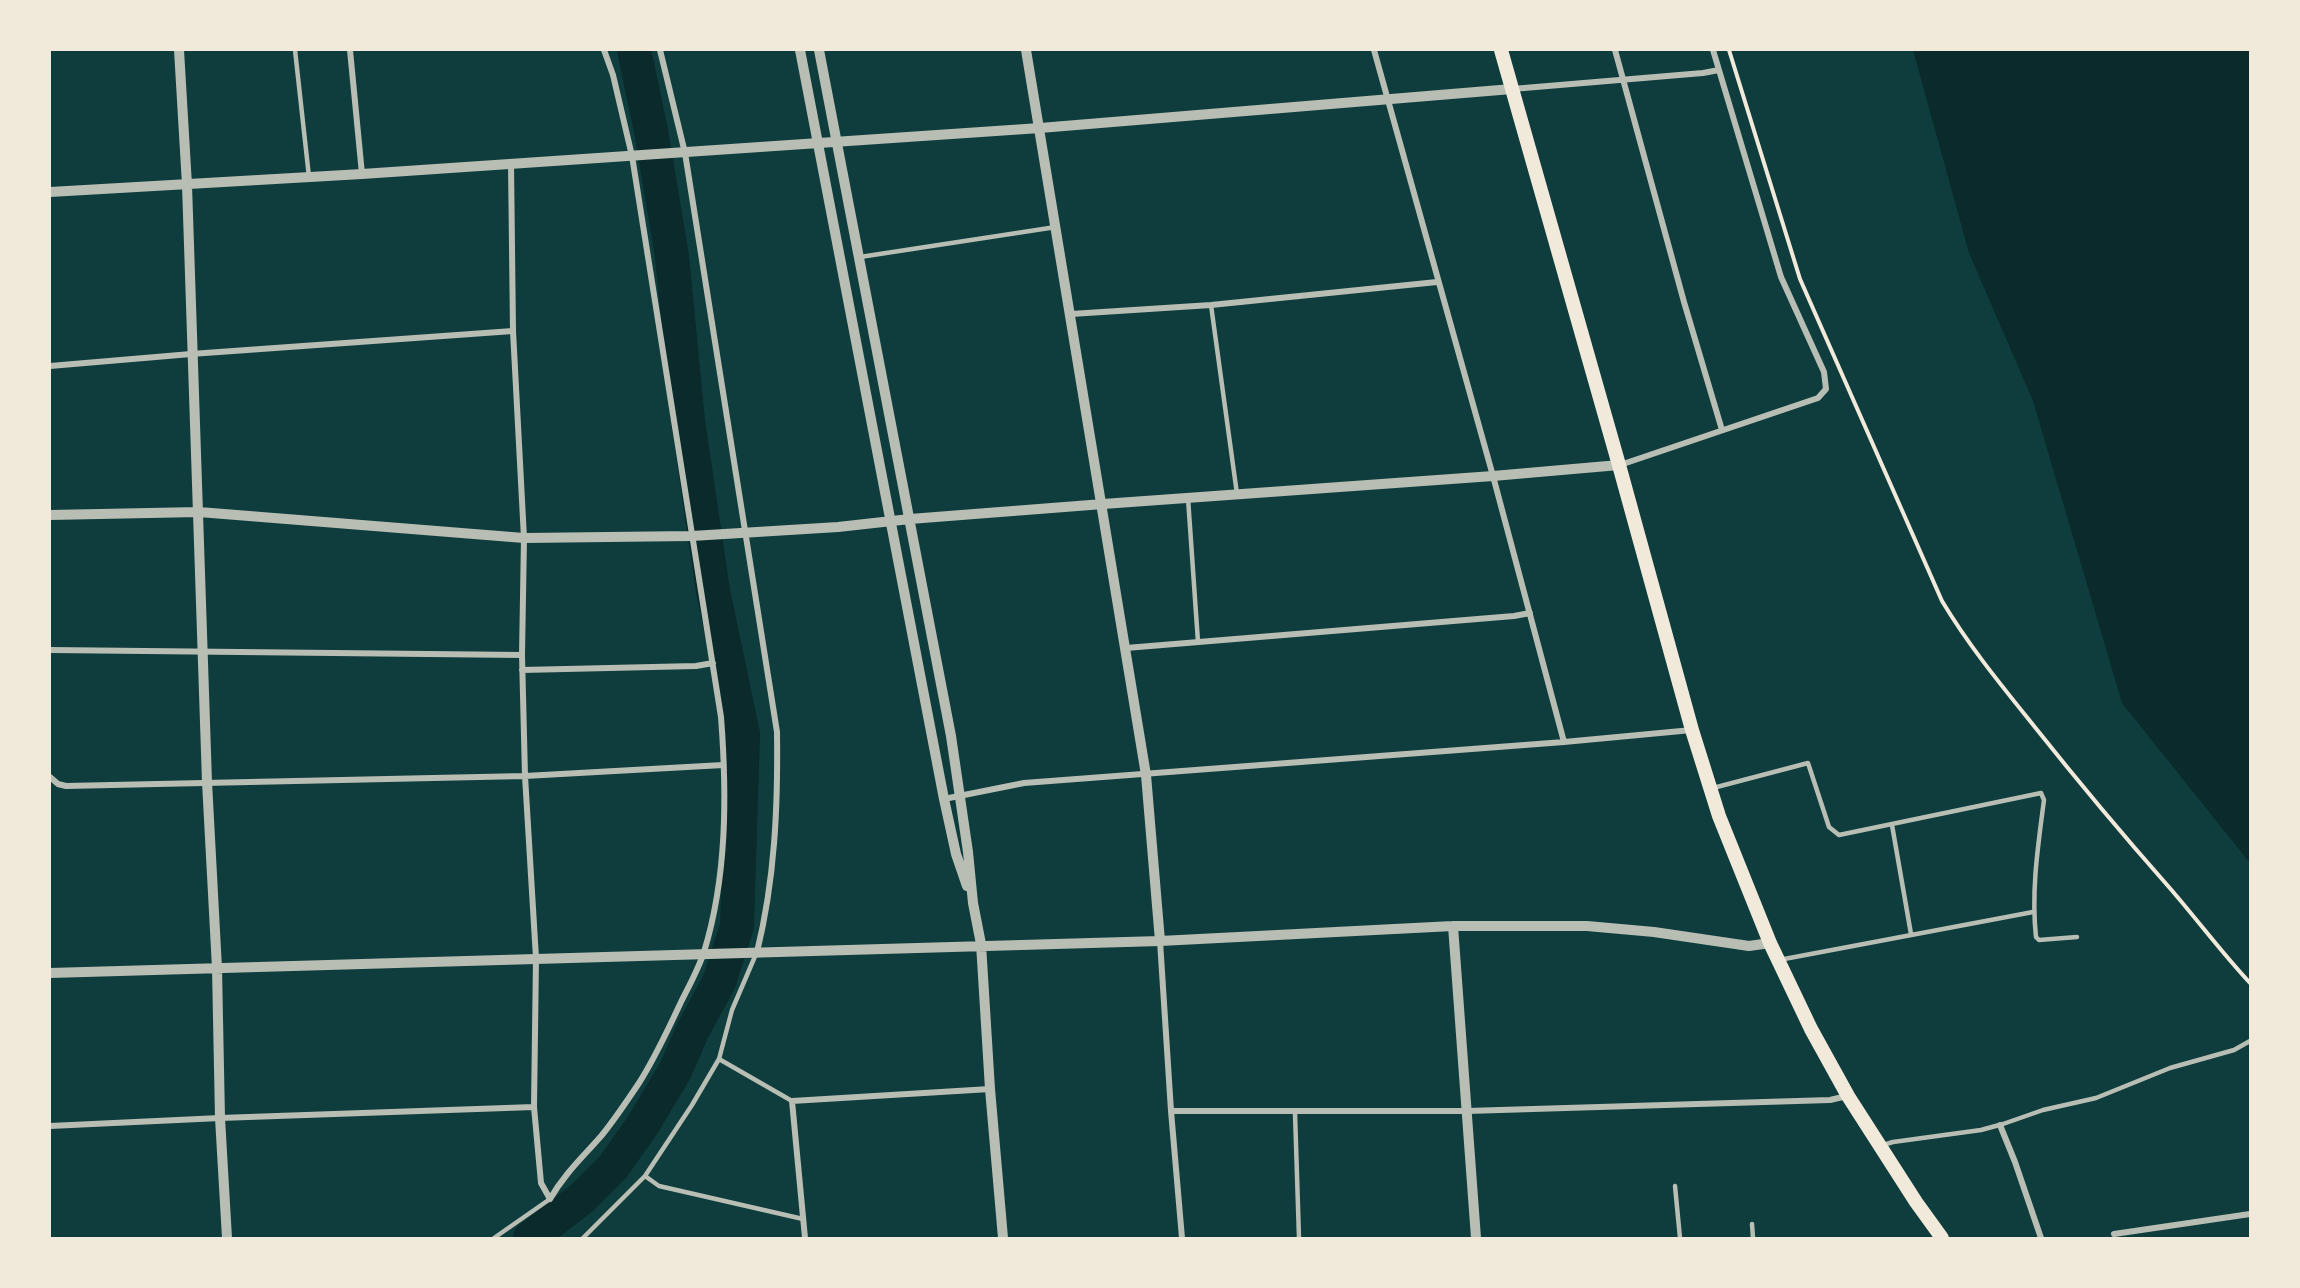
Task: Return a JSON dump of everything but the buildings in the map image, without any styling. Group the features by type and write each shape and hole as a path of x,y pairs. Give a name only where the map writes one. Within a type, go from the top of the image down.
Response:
{"main road":[{"path":"1501,50 1620,465 1692,730 1719,816 1770,943 1811,1029 1848,1096 1942,1239"}],"street":[{"path":"179,50 187,185 207,782 217,968 220,1118 227,1239"},
{"path":"350,50 362,174"},
{"path":"511,164 513,331 524,538 522,670 525,776 536,958 534,1107 541,1183 550,1198 562,1177 602,1135 639,1082 707,953 723,835 725,795 721,717 694,536 632,156 613,75 604,50"},
{"path":"660,50 685,153 742,533 777,732 778,784 773,865 765,921 753,952"},
{"path":"800,50 944,799 956,854 973,903"},
{"path":"819,50 951,736 973,903 981,944 990,1089 1003,1239"},
{"path":"1026,50 1103,504 1146,775 1160,941 1170,1111 1182,1239"},
{"path":"1374,50 1493,476 1564,742"},
{"path":"1615,50 1684,302 1722,430"},
{"path":"50,515 199,512 524,538 694,536 838,527 910,519 1620,465 1818,398 1826,388 1827,381 1781,278 1713,50"},
{"path":"50,192 362,174 1040,128 1624,80 1719,70"},
{"path":"1071,314 1211,304 1437,282"},
{"path":"50,366 513,331"},
{"path":"1126,648 1530,613"},
{"path":"50,650 522,655"},
{"path":"522,670 696,666 713,663"},
{"path":"944,799 1024,783 1564,742 1692,730"},
{"path":"50,777 58,784 66,786 525,776 723,765"},
{"path":"1453,926 1476,1239"},
{"path":"50,973 981,944 1160,941 1453,926 1587,926 1654,932 1749,946 1770,943"},
{"path":"805,1239 792,1101 990,1089"},
{"path":"1170,1111 1295,1113 1467,1111 1830,1100 1848,1096"},
{"path":"50,1126 534,1107"},
{"path":"2000,1125 2041,1239"},
{"path":"2114,1234 2250,1214"}],"lane":[{"path":"295,50 309,177"},
{"path":"858,258 1056,227"},
{"path":"1211,304 1237,494"},
{"path":"1188,498 1198,642"},
{"path":"1710,789 1808,763 1829,827 1835,833 1846,835 2041,793 2044,800 2034,871 2033,912 2036,937 2039,940 2077,937"},
{"path":"1892,825 1911,934"},
{"path":"1779,960 2033,912"},
{"path":"583,1239 645,1176 692,1105 719,1059 732,1010 750,974 753,952"},
{"path":"1881,1146 1893,1142 1981,1130 2043,1110 2096,1098 2170,1068 2234,1050 2250,1041"},
{"path":"719,1059 792,1101"},
{"path":"1295,1113 1299,1239"},
{"path":"645,1176 659,1186 803,1219"},
{"path":"1675,1186 1680,1239"},
{"path":"494,1239 550,1198"},
{"path":"1752,1224 1753,1239"}],"path":[{"path":"1729,50 1800,279 1942,601 1962,635 1984,664 2109,820 2250,983"}],"water":[{"path":"1913,50 2250,50 2250,863 2122,703 2033,401 1969,253"}],"waterway":[{"path":"530,1238 582,1198 613,1167 642,1126 675,1071 693,1030 719,982 737,926 743,734 713,591 688,421 672,256 651,131 634,50"}]}
